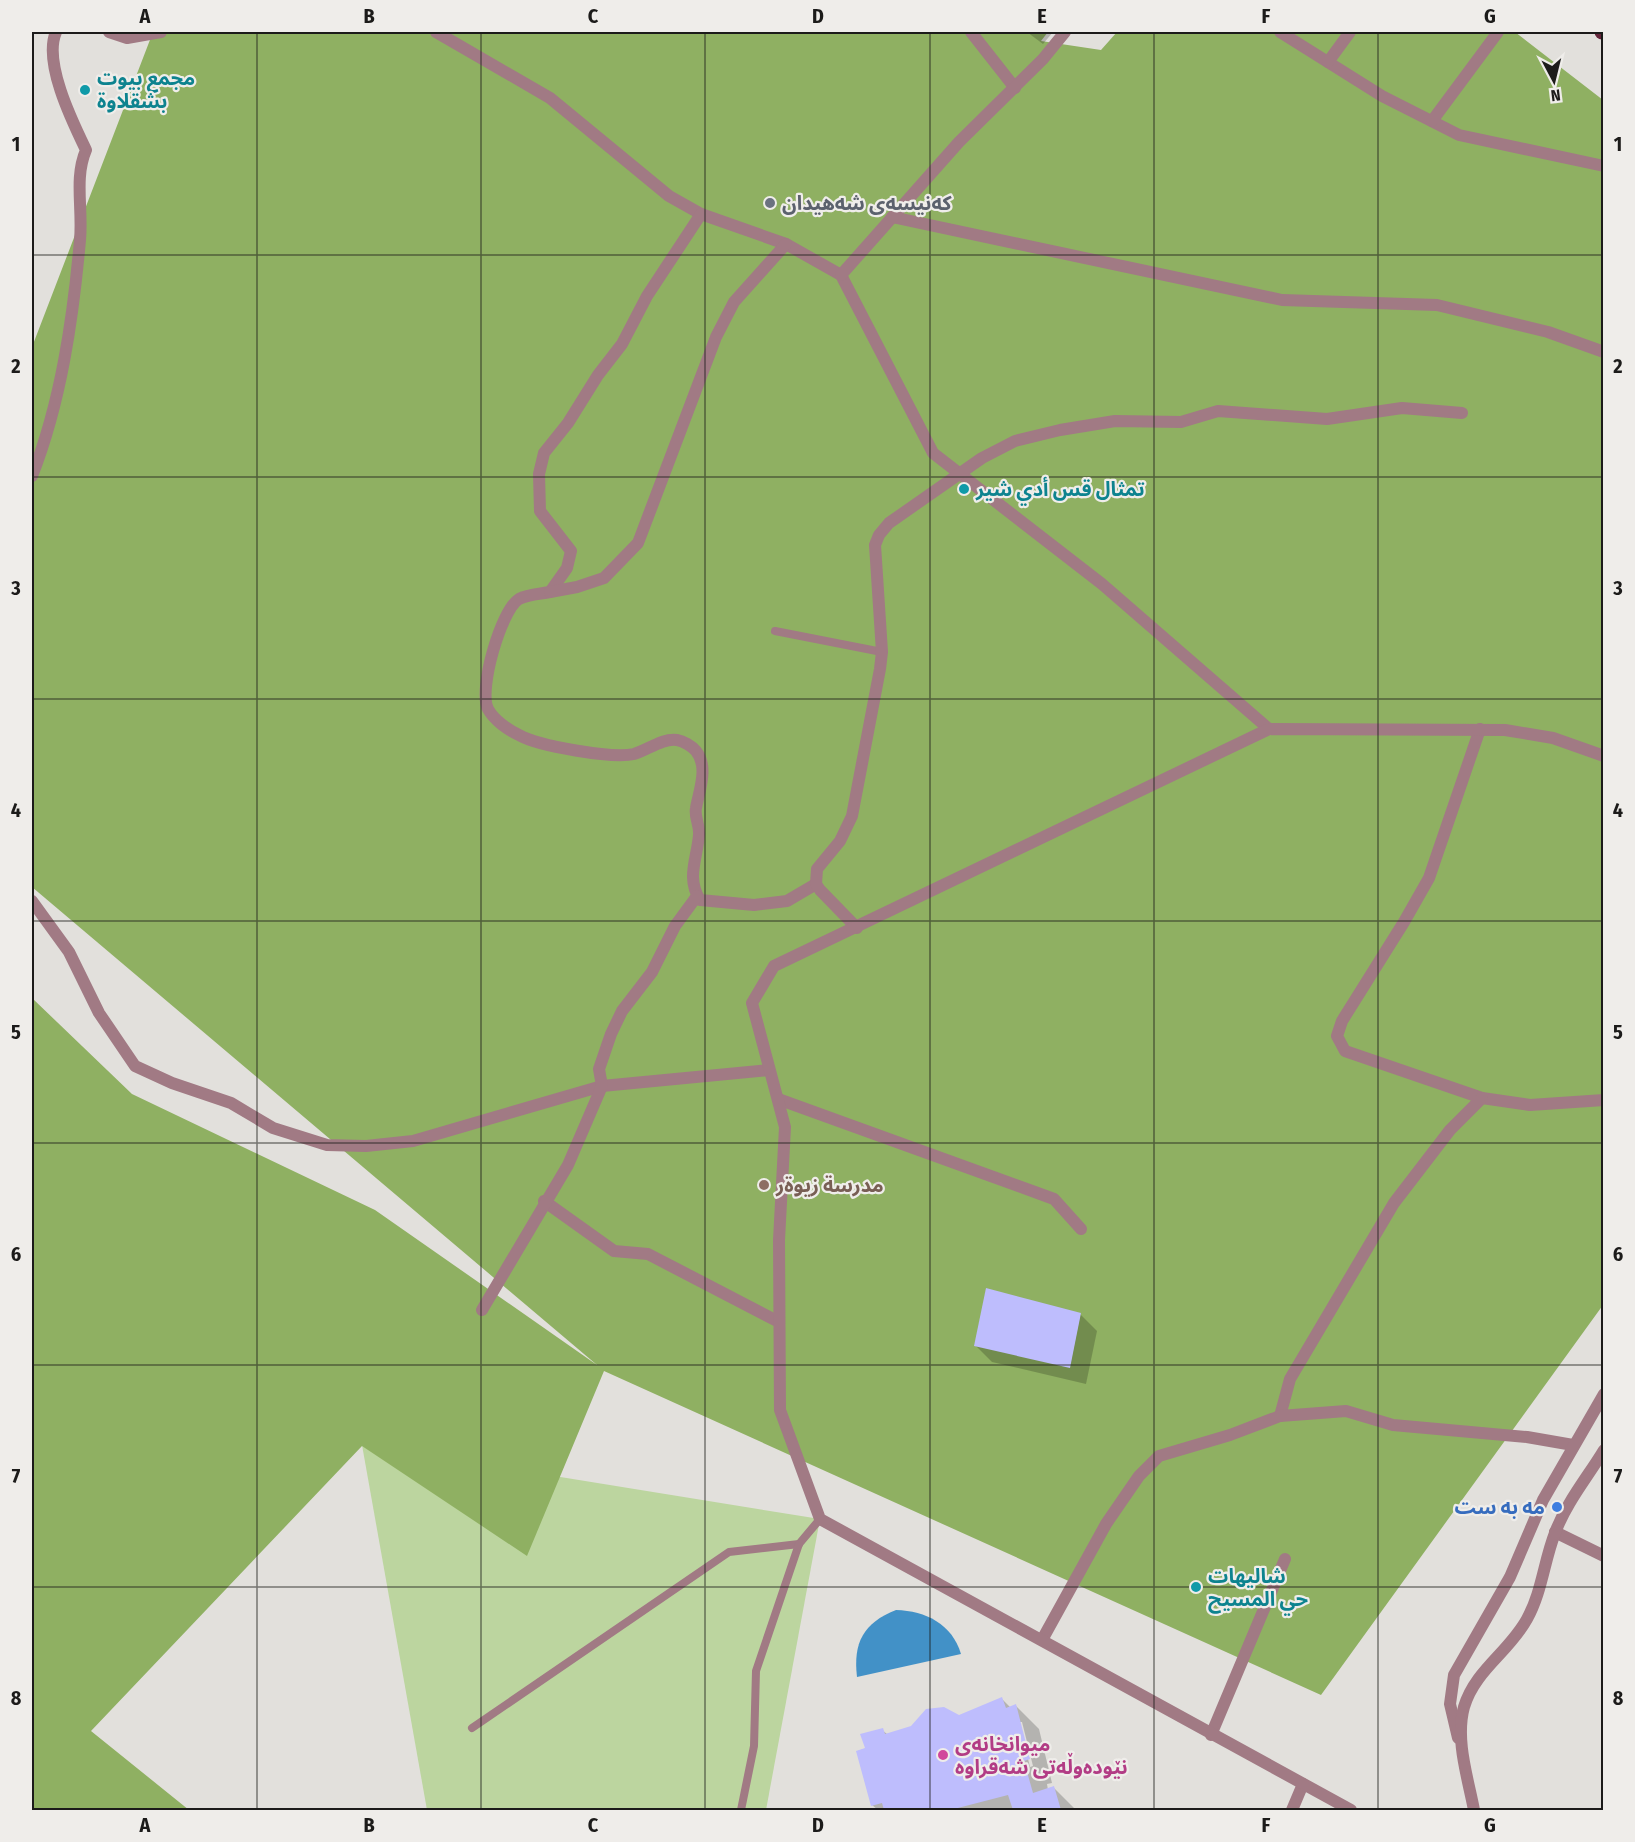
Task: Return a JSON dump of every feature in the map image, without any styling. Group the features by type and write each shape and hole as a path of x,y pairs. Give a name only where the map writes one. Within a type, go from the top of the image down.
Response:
{"street":[{"path":"32,476 48,434 72,308 80,236 80,166 87,150 57,81 53,38 56,32"},
{"path":"109,32 129,35 161,32"},
{"path":"436,32 550,98 669,196 701,214 786,244 841,275 933,453 974,488 1102,584 1269,729"},
{"path":"971,32 1014,88"},
{"path":"841,275 959,142 1014,88 1065,32"},
{"path":"1280,32 1382,96 1459,135 1604,166"},
{"path":"1328,62 1350,32"},
{"path":"1432,121 1498,32"},
{"path":"550,592 571,559 571,551 540,511 539,474 544,453 568,423 598,375 622,344 647,296 701,214"},
{"path":"892,217 1282,300 1437,305 1548,332 1604,352"},
{"path":"786,244 734,302 716,337 638,543 604,578 577,587 519,599 497,634 484,693 487,708 508,729 540,745 562,746 616,756 635,753 665,741 676,740 693,747 698,753 702,770 696,815 700,832 692,874 700,900 754,905 787,901 816,884"},
{"path":"857,928 816,884 817,869 843,835 852,816 882,652 874,558 879,535 889,524 958,472 1015,441 1089,424 1181,422 1218,411 1327,419 1402,408 1462,413"},
{"path":"1351,1810 820,1519 780,1410 779,1240 785,1127 752,1002 774,966 1269,729 1480,729 1529,733 1552,738 1604,756"},
{"path":"1480,729 1429,878 1342,1021 1337,1036 1345,1051 1482,1098 1530,1105 1604,1100"},
{"path":"482,1310 568,1165 602,1086 599,1069 619,1016 652,972 675,926 697,896"},
{"path":"32,901 69,952 99,1013 135,1066 172,1083 231,1103 273,1128 327,1145 366,1146 413,1141 602,1086 769,1070"},
{"path":"1280,1416 1290,1379 1394,1203 1450,1130 1482,1098"},
{"path":"778,1099 1054,1199 1081,1229"},
{"path":"544,1202 614,1251 648,1254 779,1322"},
{"path":"1461,1744 1451,1718 1450,1696 1454,1676 1501,1595 1533,1519 1604,1394"},
{"path":"1042,1641 1106,1524 1139,1476 1159,1456 1230,1435 1280,1416 1346,1411 1393,1425 1527,1437 1573,1445"},
{"path":"1471,1807 1461,1744 1461,1720 1469,1693 1486,1667 1509,1645 1527,1619 1539,1589 1555,1532 1603,1454"},
{"path":"1555,1532 1604,1556"},
{"path":"1211,1735 1286,1559"},
{"path":"1292,1810 1303,1784"}],"lane":[{"path":"775,631 882,652"},
{"path":"741,1810 754,1746 756,1671 800,1544 820,1519"},
{"path":"472,1728 729,1552 800,1544"}],"green space":[{"path":"153,32 1048,32 1041,41 1101,50 1117,32 1515,32 1603,100 1603,1305 1321,1695 604,1371 527,1556 362,1446 91,1731 189,1810 32,1810 32,998 132,1094 375,1210 597,1365 32,887 32,347"},
{"path":"362,1445 820,1519 766,1810 427,1810"}],"water":[{"path":"896,1610 918,1613 936,1621 951,1635 961,1654 857,1677 857,1654 863,1636 875,1621"}],"building":[{"path":"986,1288 1081,1313 1070,1368 974,1346"},
{"name":"میوانخانەی نێودەوڵەتی شەقراوە","path":"1002,1697 1006,1708 1016,1704 1030,1759 1024,1761 1033,1793 1054,1786 1061,1810 1013,1810 1008,1795 950,1810 884,1810 882,1803 871,1806 856,1751 865,1748 860,1734 883,1728 885,1734 911,1726 926,1709 944,1707 959,1715"}],"place":[{"name":"مجمع بيوت بشقلاوة","path":"85,90"},
{"name":"کەنیسەی شەهیدان","path":"770,203"},
{"name":"تمثال قس أدي شير","path":"964,489"},
{"name":"مدرسة زيوةر","path":"764,1185"},
{"name":"مه به ست","path":"1557,1507"},
{"name":"شاليهات حي المسيح","path":"1196,1587"},
{"name":"میوانخانەی نێودەوڵەتی شەقراوە","path":"943,1755"}]}
